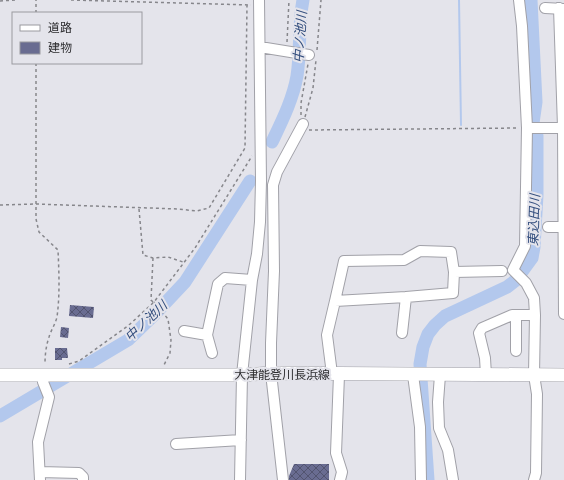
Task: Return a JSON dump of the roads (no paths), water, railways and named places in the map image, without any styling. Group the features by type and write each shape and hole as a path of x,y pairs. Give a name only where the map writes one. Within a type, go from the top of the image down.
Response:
{"main road":[{"name":"大津能登川長浜線","path":"0,375 46,378 96,375 242,375 271,373 564,375"}],"street":[{"path":"519,0 529,128 526,246 513,270 526,283 534,298 534,375 537,394 536,473 534,480"},
{"path":"240,480 242,375 260,222 259,2"},
{"path":"545,8 561,8 564,314"},
{"path":"260,47 309,55"},
{"path":"283,480 271,373 274,271 273,185 277,172 303,124"},
{"path":"529,128 563,128"},
{"path":"548,227 564,227"},
{"path":"335,301 453,293 454,272 451,252 420,251 404,260 344,261 327,335 335,374 336,453 342,472 340,480"},
{"path":"454,272 502,271"},
{"path":"212,352 208,334 218,284 225,278 252,280"},
{"path":"402,333 406,297"},
{"path":"486,375 485,358 479,333 482,328 512,315 535,316"},
{"path":"516,315 516,351"},
{"path":"184,331 208,334"},
{"path":"415,375 420,427 421,480"},
{"path":"436,375 439,428 448,450 453,480"},
{"path":"46,378 49,397 38,442 40,476 79,473 83,477 83,480"},
{"path":"176,444 241,440"}],"waterway":[{"name":"中ノ池川","path":"272,142 287,110 297,76 303,0"},
{"path":"459,0 461,125"},
{"name":"東込田川","path":"428,480 420,364 423,347 428,334 445,316 507,287 516,280 532,258 537,195 537,136 533,123 536,102 531,0"},
{"name":"中ノ池川","path":"0,416 128,340 185,282 250,181"}]}
